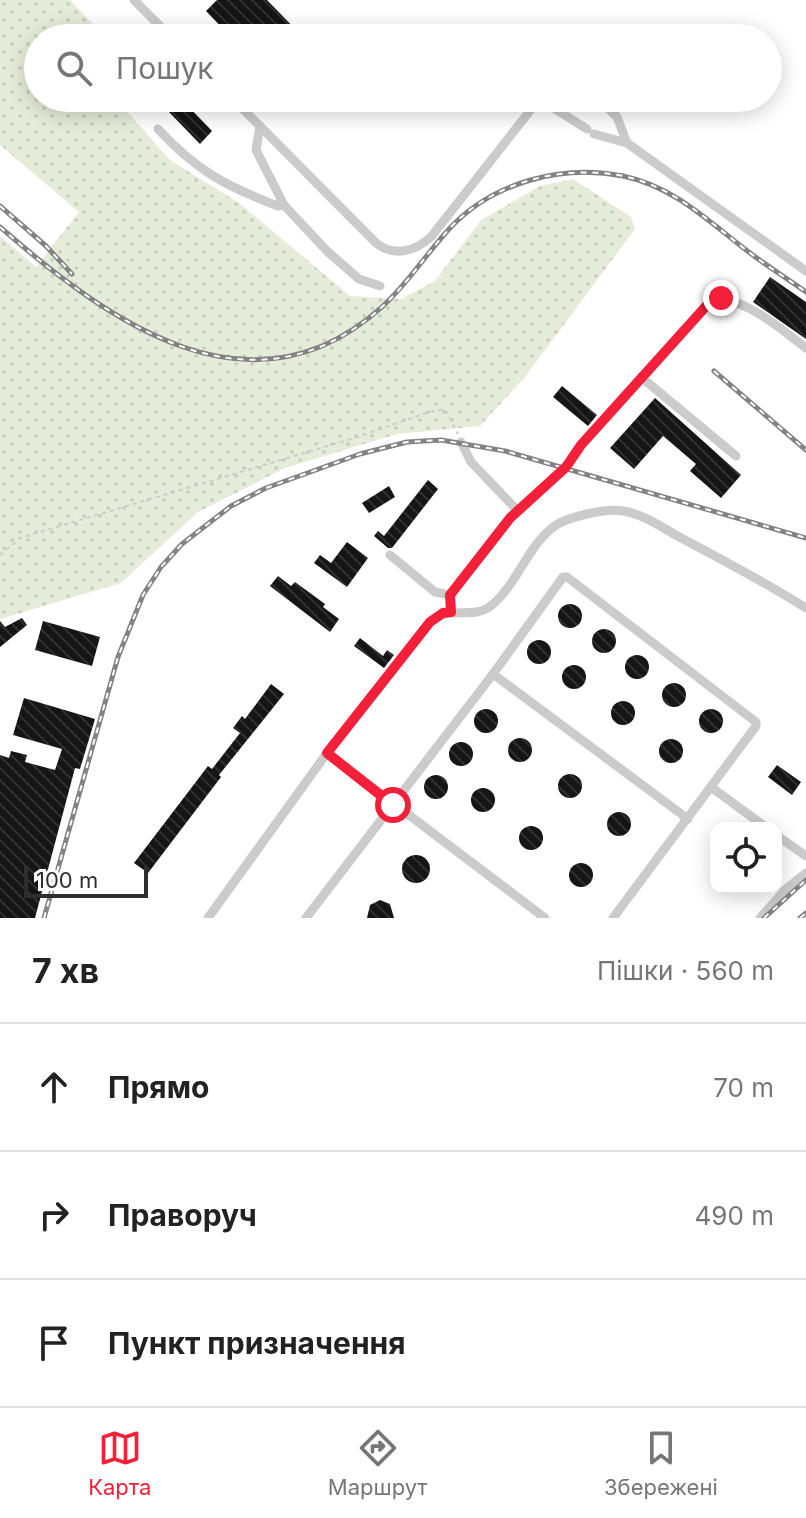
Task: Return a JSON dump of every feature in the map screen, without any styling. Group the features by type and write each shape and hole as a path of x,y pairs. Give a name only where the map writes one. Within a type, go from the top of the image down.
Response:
{"street":[{"path":"134,0 158,24"},
{"path":"246,112 376,243 395,252 409,251 431,237 529,112"},
{"path":"561,112 590,131 627,143 806,271"},
{"path":"612,112 627,143"},
{"path":"260,126 256,150 284,205 327,251 359,279 380,286"},
{"path":"158,129 185,158 214,177 242,193 278,206 284,205"},
{"path":"451,612 450,595 517,510 566,467 581,445 708,304 721,298 750,309 806,348"},
{"path":"641,377 736,456"},
{"path":"461,442 471,462 517,510"},
{"path":"208,918 327,753 430,622 443,613 472,613 494,603 547,533 560,523 615,510 625,511 648,520 806,608"},
{"path":"390,555 435,592 450,595"},
{"path":"306,918 493,674 563,577 754,719 756,726 613,918"},
{"path":"493,674 688,819"},
{"path":"327,753 545,918"},
{"path":"711,787 759,822"},
{"path":"782,839 806,856"},
{"path":"760,918 786,889 806,873"}],"path":[{"path":"0,555 20,538 351,439 429,412 445,409 461,442"}],"green space":[{"path":"0,0 70,0 93,24 24,24 24,112 127,112 170,160 239,203 350,296 401,299 435,281 481,220 540,186 573,179 631,217 635,229 525,377 480,426 397,434 285,468 198,512 121,583 0,619 0,236 36,267 79,212 0,145"}],"building":[{"path":"217,0 267,0 290,24 219,24 206,11"},
{"path":"169,112 194,112 212,131 200,144"},
{"path":"770,277 806,302 806,339 753,302"},
{"path":"562,386 597,415 588,426 553,397"},
{"path":"655,398 741,475 721,498 690,471 696,464 663,436 634,469 610,448"},
{"path":"428,480 438,489 392,548 388,548 374,536 378,531 384,536"},
{"path":"389,486 395,497 369,513 362,503"},
{"path":"347,542 368,558 347,587 314,563 320,555 331,563"},
{"path":"278,576 291,586 295,582 325,604 323,607 339,619 330,632 270,586"},
{"path":"570,604 579,607 582,616 579,625 570,628 561,625 558,616 561,607"},
{"path":"22,618 27,625 0,647 0,621 5,627"},
{"path":"43,621 100,637 92,666 35,650"},
{"path":"604,629 613,632 616,641 613,650 604,653 595,650 592,641 595,632"},
{"path":"360,638 383,656 387,650 394,655 384,668 354,646"},
{"path":"539,640 548,643 551,652 548,661 539,664 530,661 527,652 530,643"},
{"path":"637,655 646,658 649,667 646,676 637,679 628,676 625,667 628,658"},
{"path":"574,665 583,668 586,677 583,686 574,689 565,686 562,677 565,668"},
{"path":"674,683 683,686 686,695 683,704 674,707 665,704 662,695 665,686"},
{"path":"271,684 284,694 219,775 221,777 148,873 134,863 208,766 212,769 240,733 233,728 242,716 245,719"},
{"path":"24,698 95,719 80,769 75,768 35,918 0,918 0,755 9,758 11,751 27,755 25,762 55,770 62,749 13,735"},
{"path":"623,701 632,704 635,713 632,722 623,725 614,722 611,713 614,704"},
{"path":"486,709 497,716 498,721 491,732 486,733 475,726 474,721 481,710"},
{"path":"711,709 720,712 723,721 720,730 711,733 702,730 699,721 702,712"},
{"path":"520,738 529,741 532,750 529,759 520,762 511,759 508,750 511,741"},
{"path":"671,739 680,742 683,751 680,760 671,763 662,760 659,751 662,742"},
{"path":"461,742 472,749 473,754 466,765 461,766 450,759 449,754 456,743"},
{"path":"777,765 801,782 792,795 768,777"},
{"path":"570,774 579,777 582,786 579,795 570,798 561,795 558,786 561,777"},
{"path":"436,775 447,782 448,787 441,798 436,799 425,792 424,787 431,776"},
{"path":"483,788 492,791 495,800 492,809 483,812 474,809 471,800 474,791"},
{"path":"619,812 628,815 631,824 628,833 619,836 610,833 607,824 610,815"},
{"path":"531,826 540,829 543,838 540,847 531,850 522,847 519,838 522,829"},
{"path":"416,855 426,859 430,869 426,879 416,883 406,879 402,869 406,859"},
{"path":"581,863 590,866 593,875 590,884 581,887 572,884 569,875 572,866"},
{"path":"380,900 390,904 394,918 367,918 370,905"}],"railway":[{"path":"0,227 87,296 134,325 182,347 232,359 283,358 333,341 383,306 467,212 508,188 553,175 600,173 623,176 656,187 686,204 806,292"},
{"path":"0,206 46,246 72,274"},
{"path":"714,371 806,450"},
{"path":"44,918 118,657 143,595 161,567 182,544 231,506 266,488 360,454 407,442 441,440 505,451 806,538"},
{"path":"764,918 806,880"},
{"path":"800,918 806,913"}],"route":[{"path":"393,805 327,753 430,622 436,616 451,612 450,595 510,518 566,467 581,445 708,304 721,298"}]}
